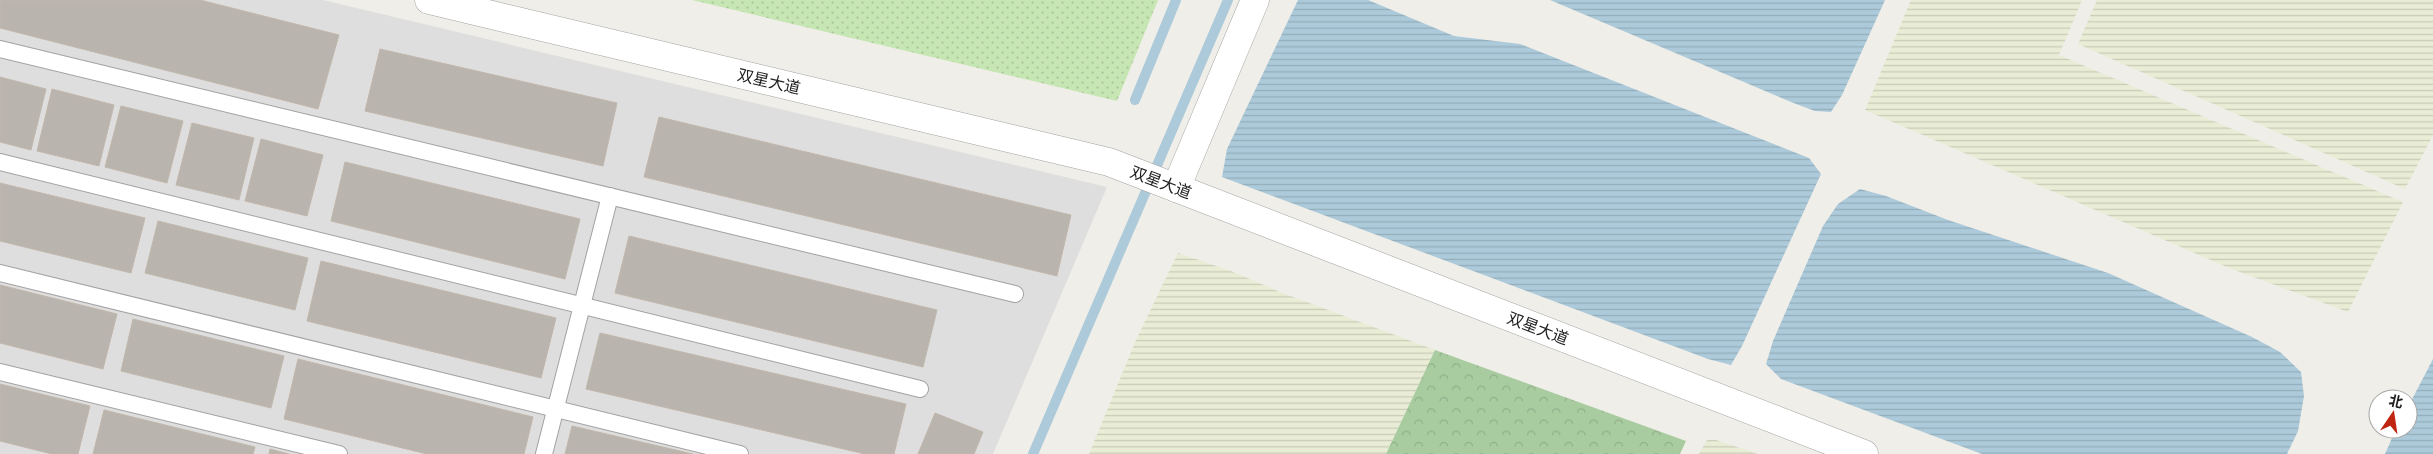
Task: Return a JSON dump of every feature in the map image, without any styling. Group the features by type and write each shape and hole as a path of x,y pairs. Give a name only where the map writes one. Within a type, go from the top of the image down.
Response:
{"street":[{"name":"双星大道","path":"429,0 1109,162 1864,454"},
{"path":"1172,186 1256,0"}],"lane":[{"path":"0,49 1015,294"},
{"path":"0,162 920,389"},
{"path":"544,454 610,196"},
{"path":"0,273 740,454"},
{"path":"0,372 339,454"}],"shaded area":[{"path":"0,0 323,0 1107,187 993,454 0,454"}],"green space":[{"path":"692,0 1158,0 1117,101"},
{"path":"1911,0 2082,0 2059,55 2403,202 2348,312 2229,268 1865,110"},
{"path":"2097,0 2433,0 2433,135 2405,189 2078,44"},
{"path":"1178,253 1231,271 1280,292 1435,350 1386,454 1089,454 1136,340"},
{"path":"1435,350 1686,441 1680,454 1386,454"},
{"path":"1707,440 1716,440 1758,454 1699,454"}],"water":[{"path":"1298,0 1368,0 1454,36 1520,44 1809,158 1821,174 1742,346 1731,365 1708,359 1222,177 1227,149"},
{"path":"1550,0 1885,0 1842,95 1831,112 1815,111 1791,102"},
{"path":"1860,189 1886,196 1948,220 2108,273 2252,337 2280,352 2301,372 2304,396 2298,431 2287,454 1982,454 1781,379 1766,364 1773,341 1823,226 1838,204"},
{"path":"2433,359 2433,454 2385,454 2392,439 2418,439 2417,389"}],"building":[{"path":"0,0 200,0 339,35 318,109 0,28"},
{"path":"380,49 617,103 603,166 365,111"},
{"path":"0,77 46,89 31,150 0,142"},
{"path":"52,89 114,105 99,166 37,151"},
{"path":"121,106 183,121 167,183 105,167"},
{"path":"659,117 1071,215 1057,276 644,177"},
{"path":"192,123 254,138 239,200 176,185"},
{"path":"261,139 323,155 307,216 245,201"},
{"path":"345,162 580,219 565,279 331,221"},
{"path":"0,183 145,218 131,273 0,241"},
{"path":"158,221 308,258 295,310 145,273"},
{"path":"629,236 937,310 923,367 615,293"},
{"path":"321,261 556,318 541,378 307,321"},
{"path":"0,285 117,314 103,369 0,343"},
{"path":"133,319 284,356 271,408 121,371"},
{"path":"600,333 906,404 894,454 865,454 586,389"},
{"path":"298,359 533,417 524,454 427,454 284,419"},
{"path":"0,384 90,406 78,454 52,454 0,441"},
{"path":"104,410 255,447 253,454 93,454"},
{"path":"935,413 983,432 974,454 918,454"},
{"path":"572,426 693,454 565,454"},
{"path":"270,449 289,454 269,454"}],"waterway":[{"path":"1135,100 1176,0"},
{"path":"1033,454 1228,0"}]}
